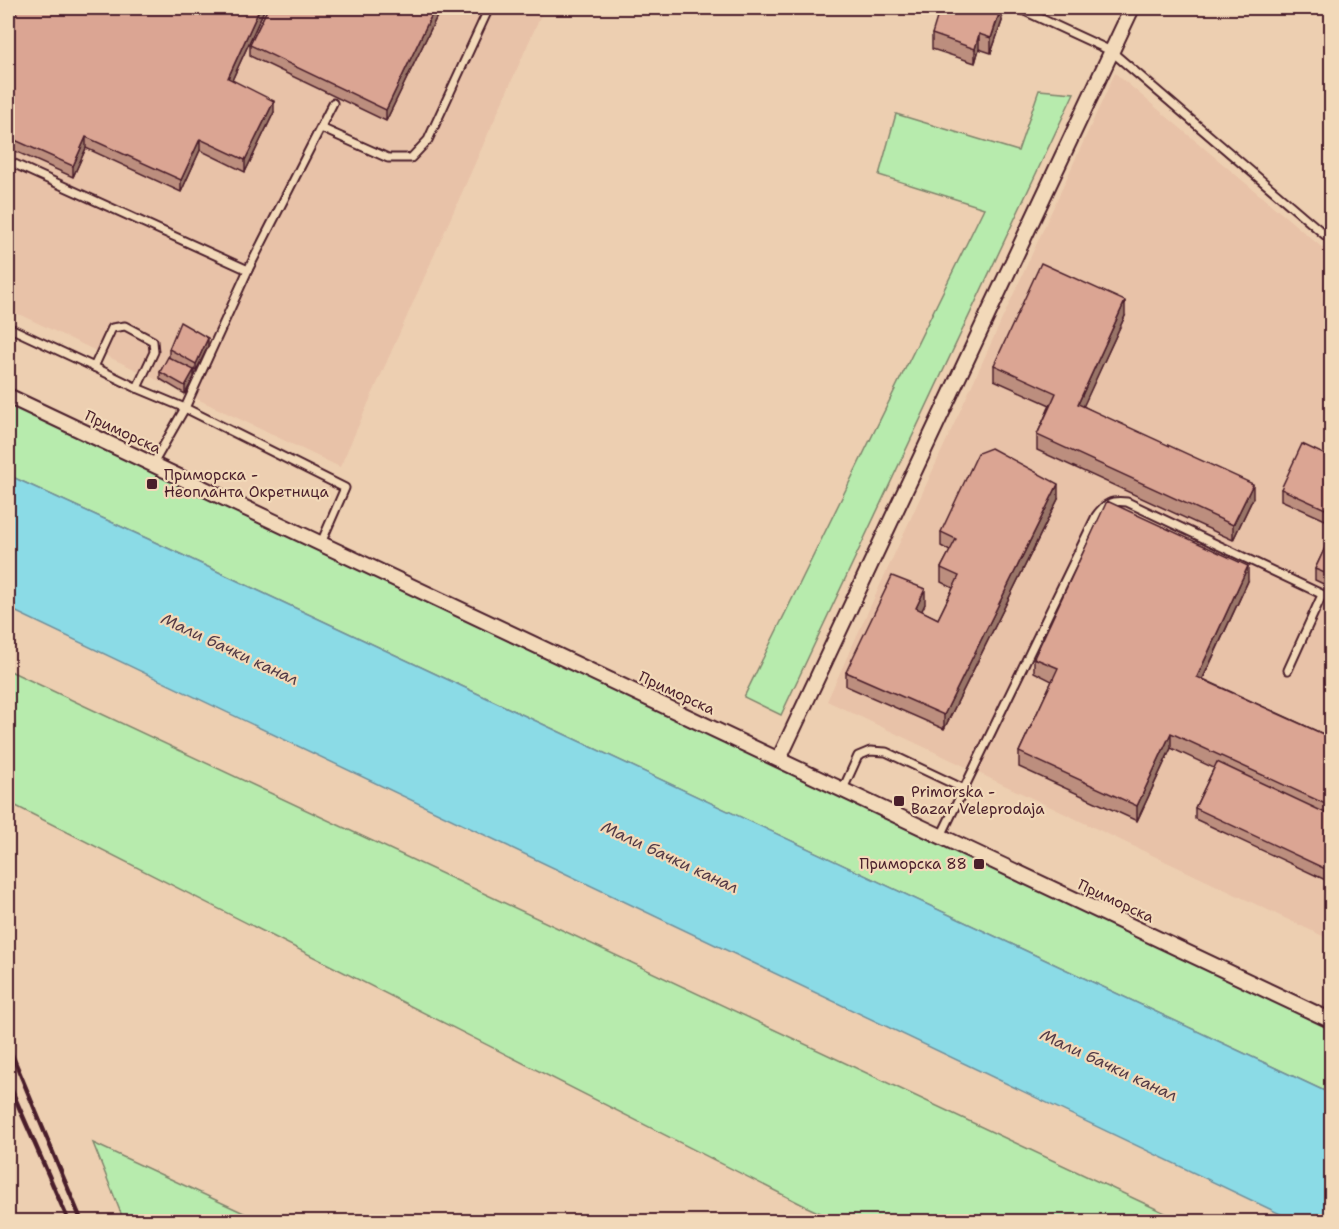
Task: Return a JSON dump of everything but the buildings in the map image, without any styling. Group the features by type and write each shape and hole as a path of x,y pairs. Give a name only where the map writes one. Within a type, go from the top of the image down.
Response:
{"street":[{"path":"779,759 1132,8"},
{"name":"Приморска","path":"8,396 1332,1021"}],"lane":[{"path":"8,18 12,8"},
{"path":"321,128 388,158 411,158 428,140 489,8"},
{"path":"1018,8 1111,51 1332,240"},
{"path":"153,464 184,408 248,270 333,104"},
{"path":"8,161 248,270"},
{"path":"94,367 112,328 125,326 153,341 154,352 137,388"},
{"path":"8,327 184,408 345,488 321,543"},
{"path":"941,836 1096,516 1104,505 1114,500 1127,502 1332,599"},
{"path":"1288,669 1322,595"},
{"path":"843,789 858,756 870,751 886,752 964,789"}],"shaded area":[{"path":"8,8 544,8 340,467 8,309"},
{"path":"1115,73 1331,255 1331,940 827,701"}],"green space":[{"path":"1039,90 1074,93 781,715 744,697 984,208 879,175 896,114 1018,151"},
{"path":"8,404 1331,1028 1331,1094 8,475"},
{"path":"8,670 1182,1221 840,1222 807,1207 8,802"},
{"path":"93,1143 261,1221 124,1221"}],"water":[{"name":"Мали бачки канал","path":"8,475 1331,1094 1331,1221 1295,1221 8,608"}],"railway":[{"path":"8,1045 82,1222"},
{"path":"8,1082 69,1222"}],"place":[{"name":"Приморска - Неопланта Окретница","path":"152,484"},
{"name":"Primorska - Bazar Veleprodaja","path":"899,801"},
{"name":"Приморска 88","path":"979,864"}]}
